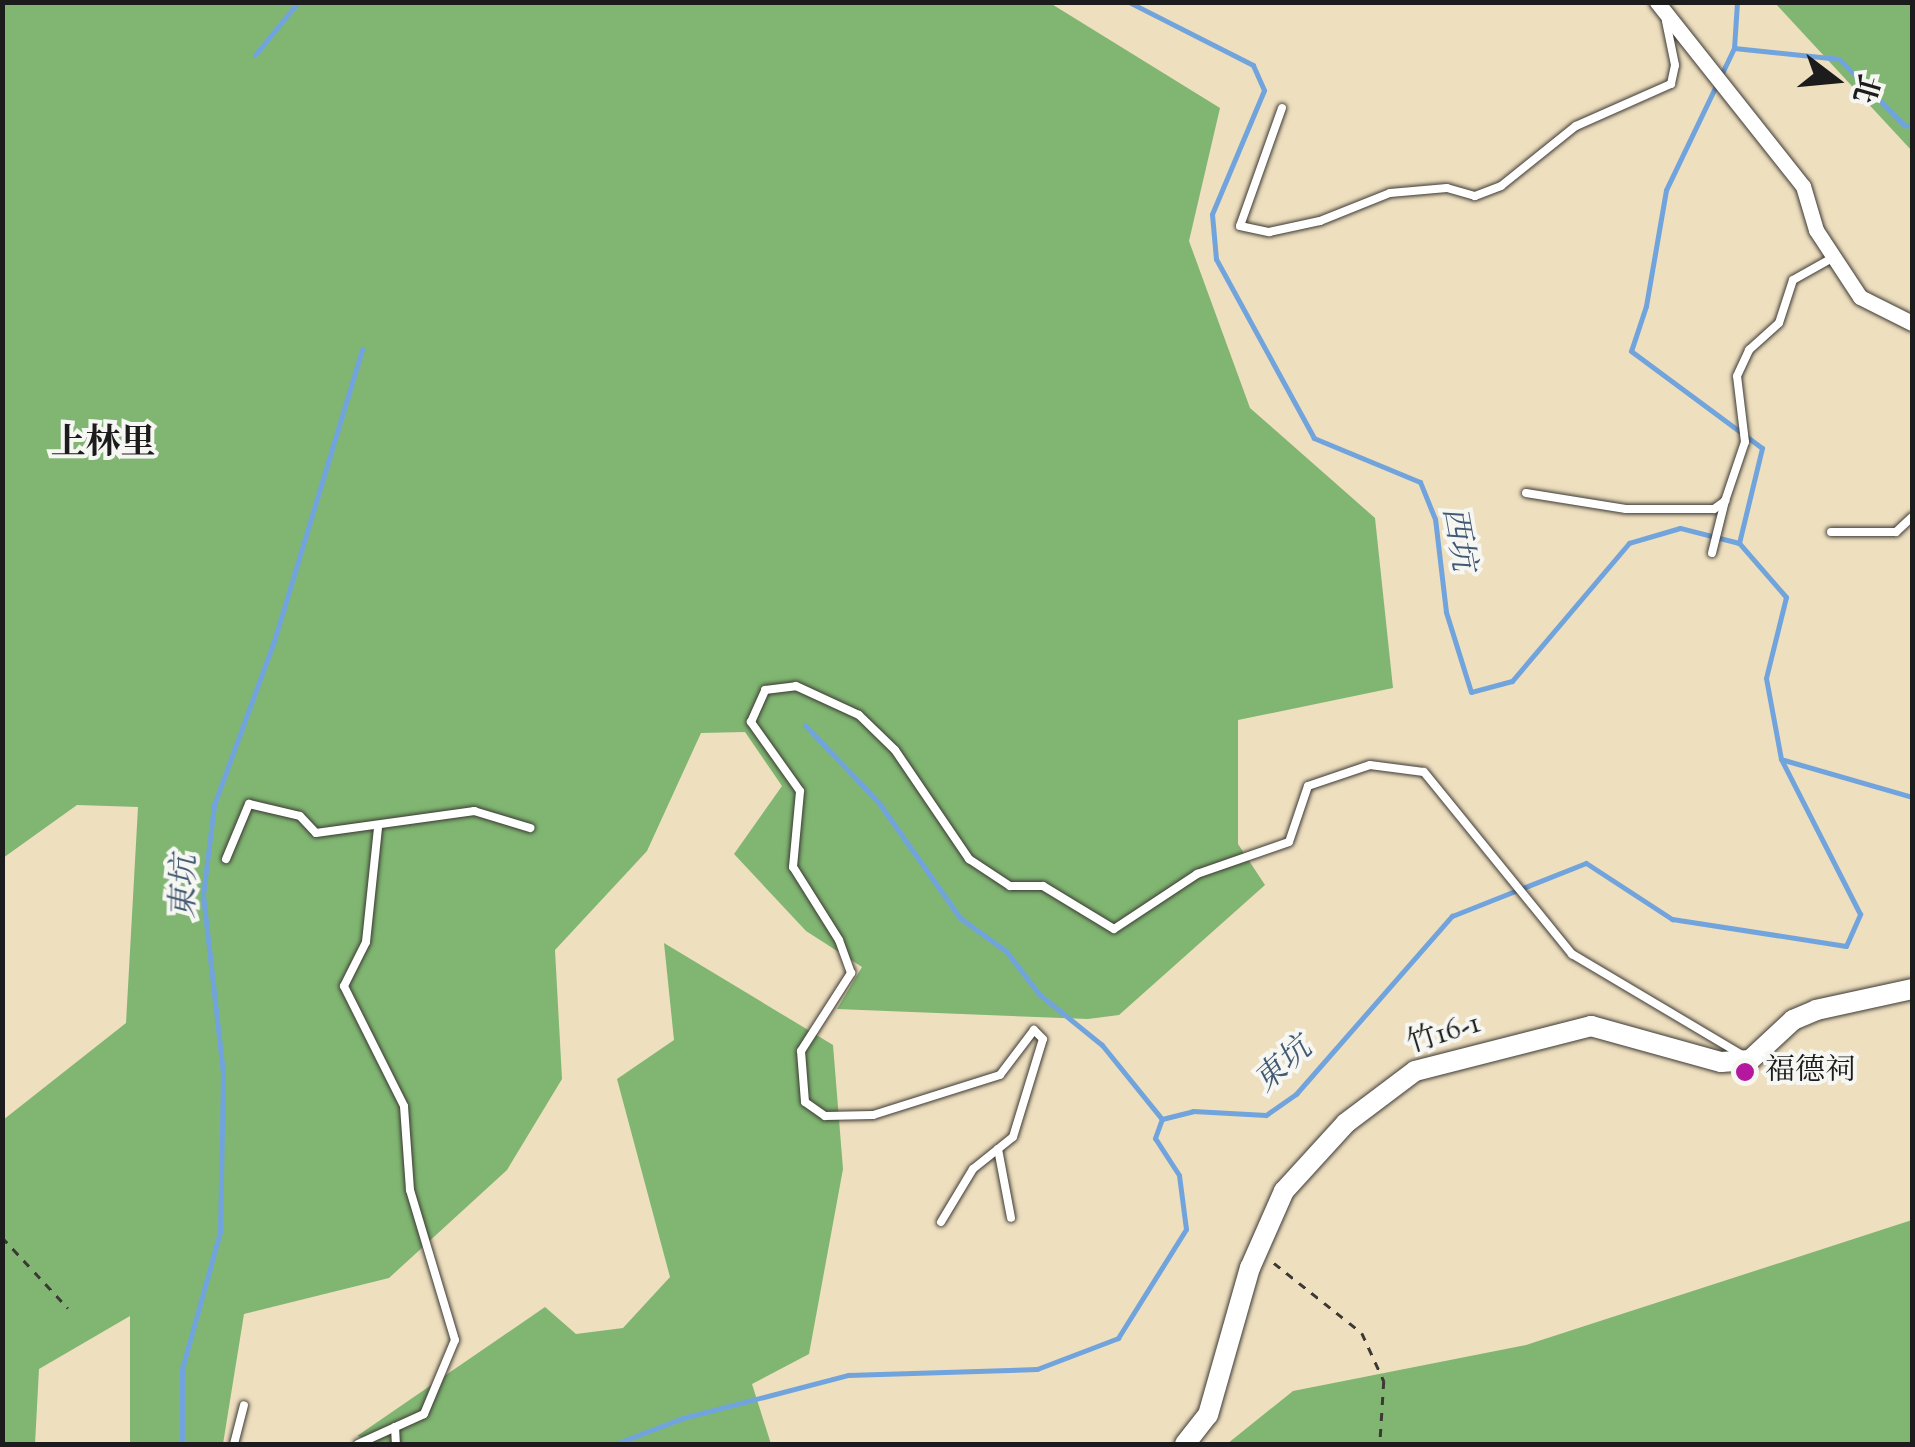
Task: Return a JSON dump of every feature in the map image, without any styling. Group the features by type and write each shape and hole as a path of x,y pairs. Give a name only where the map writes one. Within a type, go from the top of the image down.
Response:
{"street":[{"path":"1660,7 1803,186 1816,230 1860,297 1912,323"},
{"path":"1750,1060 1794,1020 1816,1010 1912,989"},
{"name":"竹16-1","path":"1185,1444 1208,1414 1257,1250 1284,1192 1309,1158 1416,1071 1591,1026 1722,1062 1750,1060"}],"lane":[{"path":"1282,108 1240,226 1269,232 1320,221 1390,192 1447,188 1475,196 1501,186 1576,126 1671,84 1675,65 1660,7"},
{"path":"1712,553 1745,442 1737,376 1749,350 1779,323 1793,280 1834,258"},
{"path":"1526,493 1626,509 1714,509 1725,502"},
{"path":"1832,532 1896,532 1912,518"},
{"path":"941,1222 973,1169 1014,1137 1042,1039 1034,1030 1000,1075 873,1115 825,1116 805,1102 802,1052 851,973 839,940 793,867 800,791 751,722 766,690 796,686 859,715 896,750 969,859 1010,886 1043,886 1114,929 1197,874 1289,842 1308,786 1370,765 1424,772 1572,954 1750,1060"},
{"path":"226,859 248,804 300,816 316,833 378,828 474,811 530,828"},
{"path":"358,1444 424,1414 455,1340 410,1190 404,1106 344,986 366,942 378,828"},
{"path":"998,1149 1011,1218"},
{"path":"234,1444 244,1404"},
{"path":"395,1428 396,1444"}],"path":[{"path":"2,1237 68,1308"},
{"path":"1257,1250 1362,1333 1384,1381 1380,1444"}],"green space":[{"path":"3,3 1050,3 1220,108 1189,241 1250,408 1375,518 1393,688 1238,720 1238,844 1265,885 1119,1015 1088,1019 837,1009 862,967 806,931 734,854 782,786 745,732 701,733 647,851 555,950 562,1079 507,1170 389,1278 244,1314 223,1444 130,1444 130,1316 39,1369 35,1444 3,1444 3,1120 126,1023 138,807 77,805 3,858"},
{"path":"1775,3 1912,3 1912,151"},
{"path":"664,943 833,1045 843,1169 809,1354 752,1384 771,1444 381,1444 357,1436 545,1307 576,1334 623,1328 670,1277 617,1079 674,1040"},
{"path":"1912,1220 1912,1444 1227,1444 1293,1391 1526,1345"}],"waterway":[{"path":"255,55 298,2"},
{"name":"東坑","path":"615,1444 683,1418 848,1375 1037,1369 1118,1338 1186,1229 1179,1175 1155,1138 1162,1119 1193,1111 1266,1115 1296,1094 1452,916 1586,863 1672,919 1846,946 1860,914 1781,759 1766,678 1786,597 1739,543 1680,528 1629,543 1512,681 1471,692 1446,612 1435,519 1420,482 1314,438 1216,259 1212,214 1264,90 1253,65 1129,2"},
{"path":"1737,2 1734,48 1666,190 1646,306 1631,351 1762,448 1739,543"},
{"path":"1734,48 1839,59 1904,125 1912,126"},
{"name":"東坑","path":"182,1444 182,1369 220,1232 223,1073 203,895 214,805 274,641 362,349"},
{"path":"805,725 879,803 960,918 1006,951 1039,994 1102,1045 1162,1119"},
{"path":"1784,760 1912,797"}],"place":[{"name":"福德祠","path":"1745,1072"}],"district":[{"name":"上林里","path":"103,445"}],"water label":[{"name":"西坑","path":"1457,539"}]}
